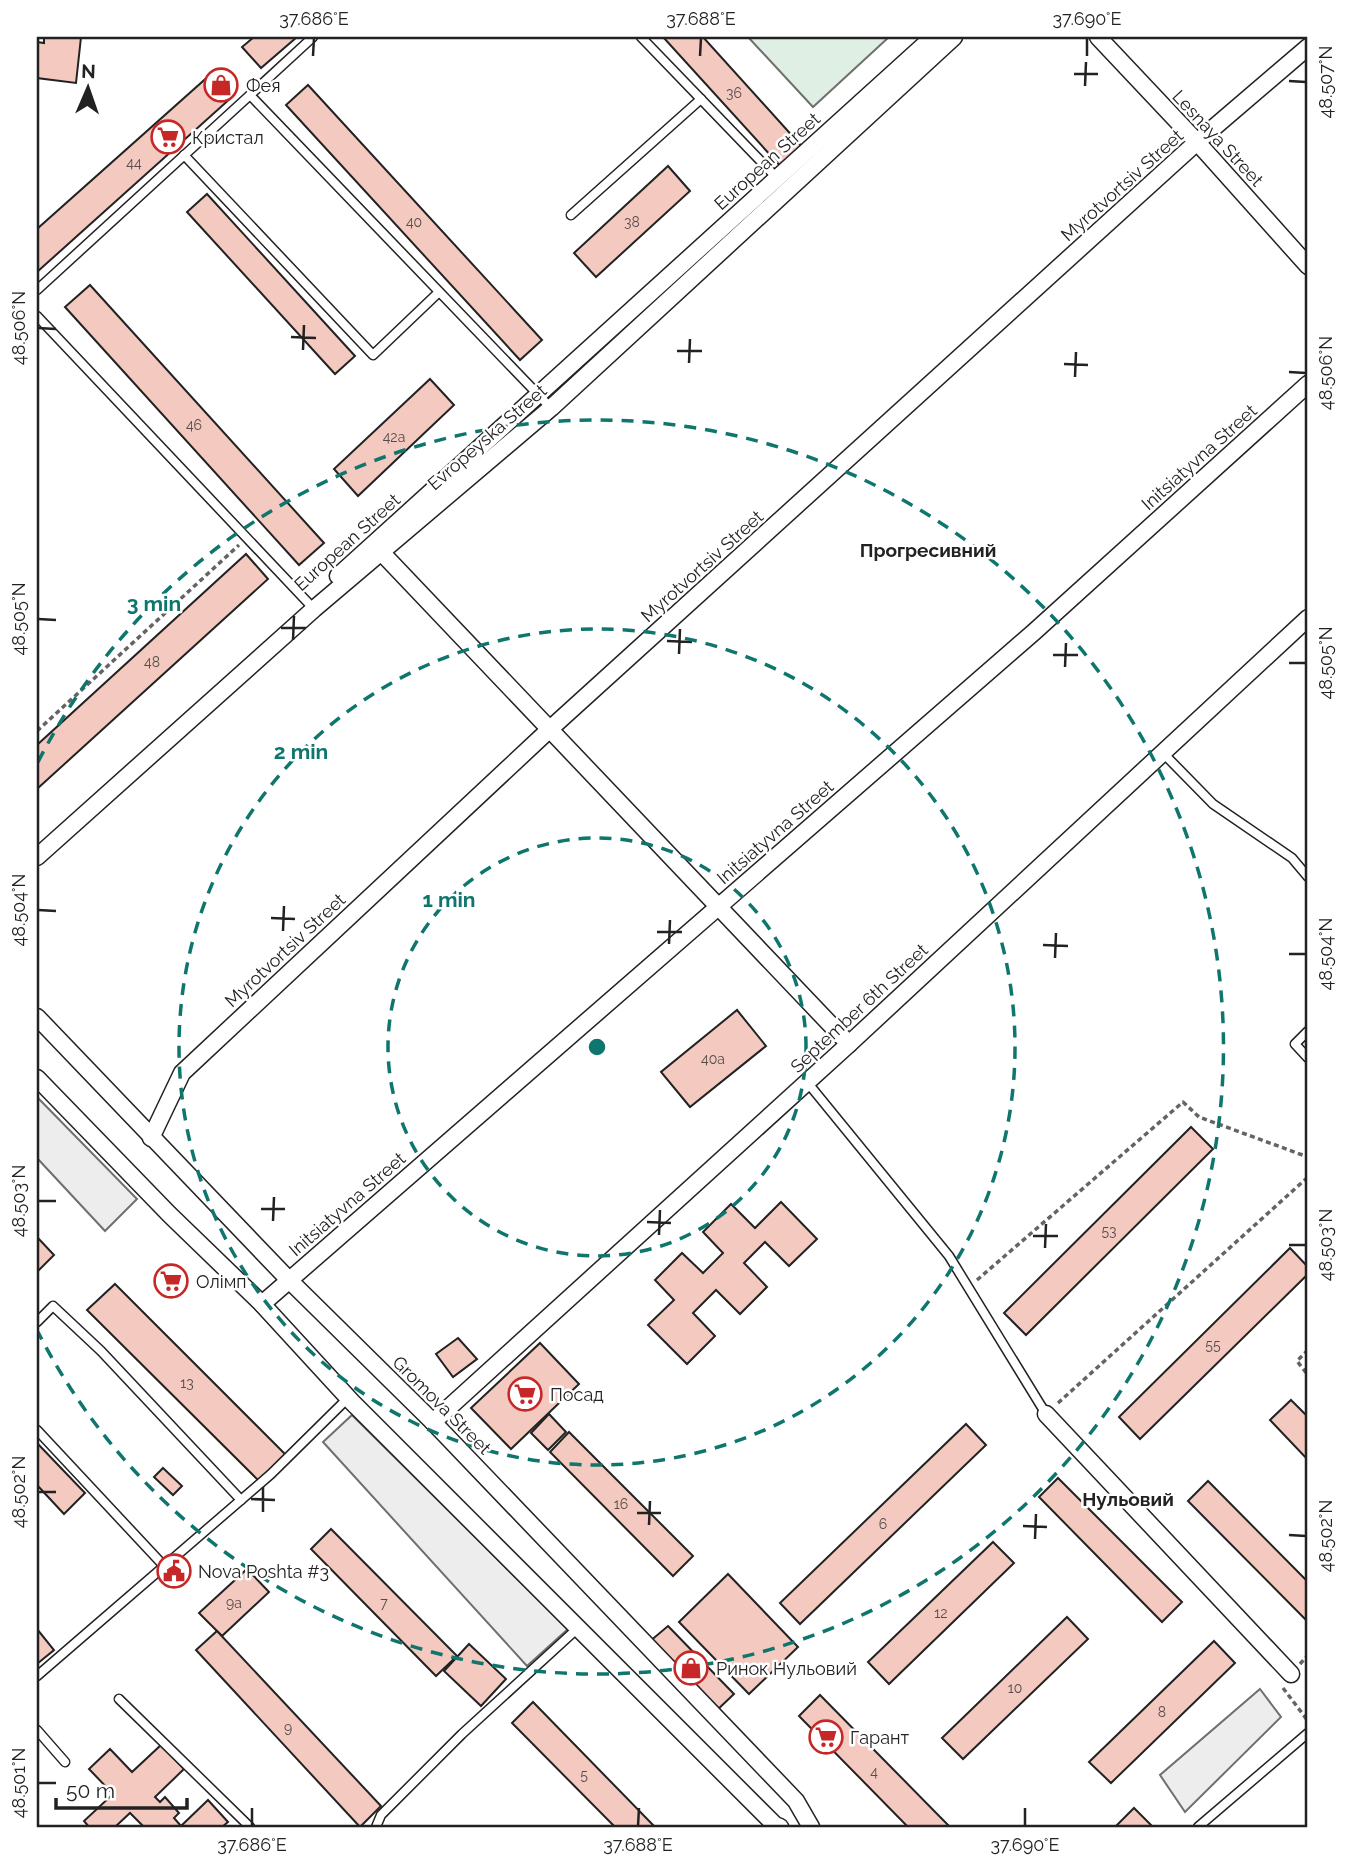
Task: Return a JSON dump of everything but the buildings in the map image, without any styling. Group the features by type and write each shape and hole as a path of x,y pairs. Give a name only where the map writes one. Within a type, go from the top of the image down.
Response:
{"street":[{"name":"European Street","path":"37,850 933,37"},
{"name":"Evropeyska Street","path":"37,857 314,609 551,408 954,37"},
{"name":"Lesnaya Street","path":"1098,37 1308,266"},
{"name":"Myrotvortsiv Street","path":"151,1138 182,1073 550,729 1197,142 1308,47"},
{"name":"Initsiatyvna Street","path":"262,1304 1034,632 1308,384"},
{"path":"382,553 849,1044"},
{"name":"September 6th Street","path":"433,1422 849,1044 1308,618"},
{"name":"Gromova Street","path":"37,1017 289,1280 433,1422 796,1801 811,1827"},
{"path":"37,1078 169,1214 262,1304 348,1398 775,1825 780,1827"},
{"path":"1046,1414 1291,1674"}],"lane":[{"path":"37,290 313,37"},
{"path":"641,37 787,189"},
{"path":"250,95 551,408"},
{"path":"571,215 701,99"},
{"path":"184,155 373,355 439,292"},
{"path":"37,316 314,609"},
{"path":"1162,752 1213,803 1292,858 1308,877"},
{"path":"1308,1031 1295,1044 1308,1058"},
{"path":"807,1082 948,1256 1046,1414"},
{"path":"37,1322 53,1306 101,1351 241,1500"},
{"path":"37,1676 271,1474 348,1398"},
{"path":"37,1430 164,1566"},
{"path":"376,1827 381,1815 462,1734 579,1627"},
{"path":"119,1699 250,1827"},
{"path":"37,1730 65,1762"},
{"path":"1198,1827 1308,1733"}],"path":[{"path":"37,730 247,537"},
{"path":"968,1288 1183,1102 1199,1117 1308,1157"},
{"path":"1046,1414 1308,1177"},
{"path":"1308,1350 1297,1361 1308,1375"}],"green space":[{"path":"748,37 889,37 813,107"}],"shaded area":[{"path":"37,1097 137,1199 105,1231 37,1158"},
{"path":"352,1415 568,1629 527,1666 323,1442"},
{"path":"1260,1689 1281,1717 1185,1812 1160,1775"}],"place":[{"name":"Фея","path":"221,85"},
{"name":"Кристал","path":"168,137"},
{"name":"Олімп","path":"171,1281"},
{"name":"Посад","path":"525,1394"},
{"name":"Nova Poshta #3","path":"174,1571"},
{"name":"Ринок Нульовий","path":"691,1668"},
{"name":"Гарант","path":"826,1737"}],"district":[{"name":"Прогресивний","path":"928,550"},
{"name":"Нульовий","path":"1128,1499"}]}
